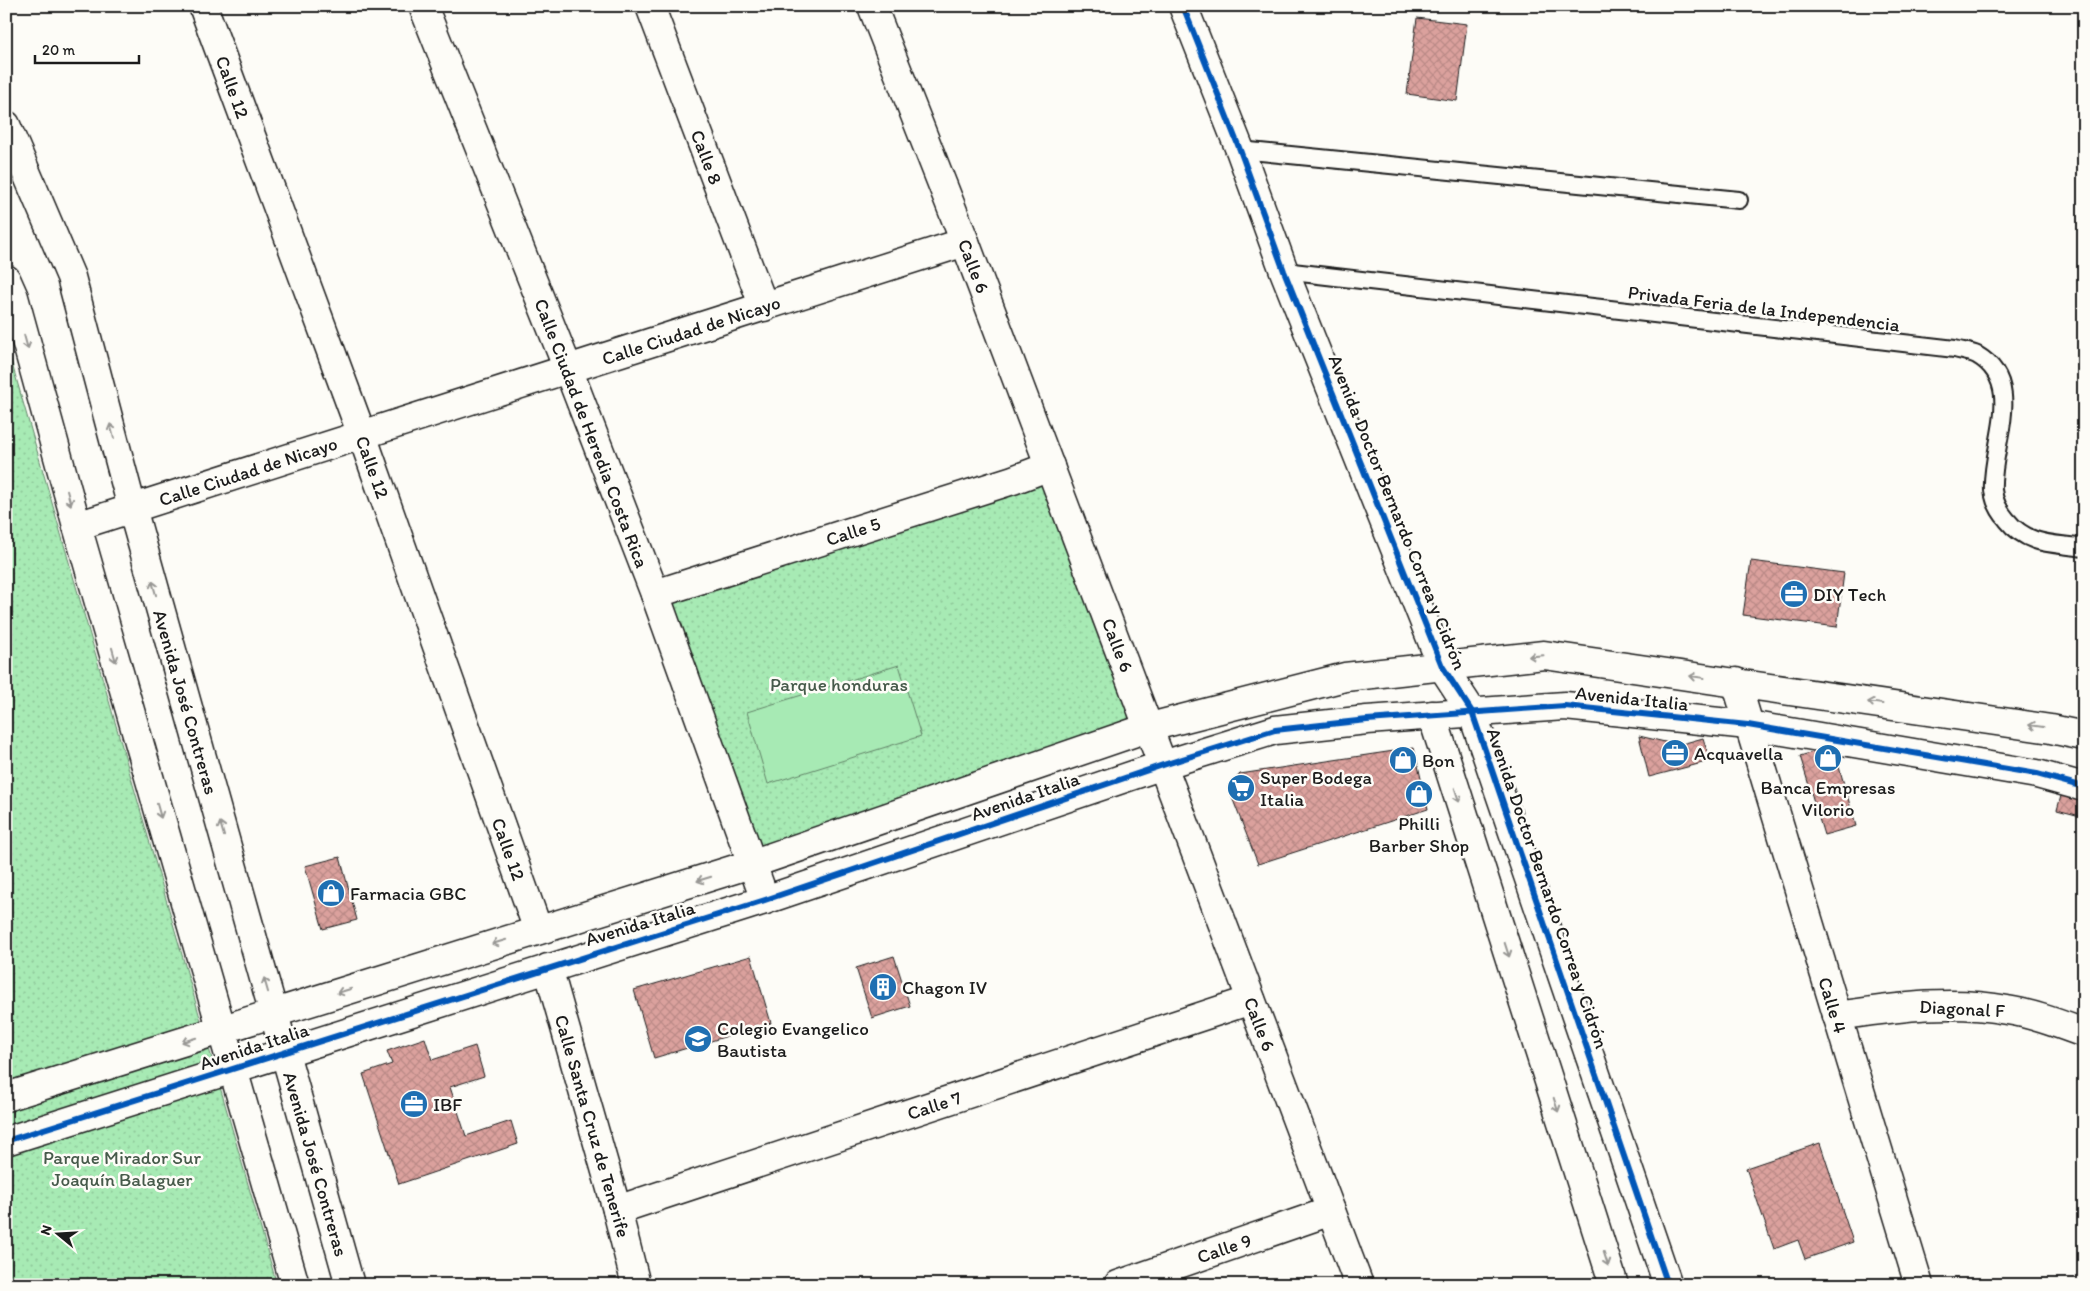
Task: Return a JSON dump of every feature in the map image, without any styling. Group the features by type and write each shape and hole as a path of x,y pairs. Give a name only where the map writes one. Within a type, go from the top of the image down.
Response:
{"street":[{"name":"Calle 12","path":"203,6 362,435 538,930"},
{"name":"Calle Ciudad de Heredia Costa Rica","path":"423,6 655,594 765,900"},
{"name":"Calle 8","path":"650,6 764,307"},
{"name":"Calle 6","path":"872,6 965,242 1150,727 1359,1285"},
{"name":"Avenida Doctor Bernardo Correa y Cidrón","path":"1183,6 1240,150 1284,271 1442,666 1472,712 1668,1285"},
{"name":"Avenida José Contreras","path":"6,125 71,277 132,508 350,1285"},
{"name":"Calle Ciudad de Nicayo","path":"77,526 965,242"},
{"path":"6,279 14,297 77,526 295,1285"},
{"name":"Calle 5","path":"655,594 1004,483 1050,466"},
{"name":"Avenida Italia","path":"6,1097 751,864 1150,727 1345,677 1544,655 2051,728 2084,736"},
{"name":"Avenida Doctor Bernardo Correa y Cidrón","path":"1442,666 1432,716 1614,1285"},
{"name":"Calle 4","path":"1736,682 1919,1285"},
{"name":"Avenida Italia","path":"6,1141 765,900 1163,765 1275,730 1367,720 1565,706 1748,725 2037,774 2084,787"},
{"name":"Calle Santa Cruz de Tenerife","path":"548,968 617,1210 636,1285"},
{"name":"Calle 7","path":"617,1210 1251,1000"},
{"name":"Diagonal F","path":"1837,1016 1911,1005 1958,1005 2007,1010 2084,1033"},
{"name":"Calle 9","path":"1118,1285 1331,1211"}],"lane":[{"path":"1240,150 1739,200"},
{"name":"Privada Feria de la Independencia","path":"1284,271 1976,354 1992,367 2002,384 2004,405 1994,466 1993,491 2000,510 2014,528 2035,540 2084,548"}],"green space":[{"name":"Parque Mirador Sur Joaquín Balaguer","path":"6,343 277,1285 6,1285"},
{"name":"Parque honduras","path":"1050,466 1150,727 751,864 655,594"},
{"path":"899,665 921,736 768,784 747,712"}],"building":[{"path":"1417,18 1467,24 1457,101 1407,94"},
{"name":"DIY Tech","path":"1751,561 1844,573 1837,627 1743,615"},
{"name":"Acquavella","path":"1639,736 1678,745 1703,738 1710,761 1649,777"},
{"path":"1833,746 1856,826 1824,835 1800,756"},
{"path":"1414,748 1428,809 1258,864 1228,787 1240,774"},
{"path":"2063,789 2084,794 2084,817 2057,810"},
{"name":"Farmacia GBC","path":"340,857 357,920 323,929 305,866"},
{"path":"751,956 771,1023 654,1058 634,990"},
{"name":"Chagon IV","path":"894,956 910,1006 872,1018 856,968"},
{"name":"IBF","path":"425,1038 432,1060 475,1046 484,1076 450,1087 466,1136 511,1121 518,1144 399,1184 363,1074 392,1064 387,1051"},
{"path":"1820,1143 1853,1242 1805,1259 1798,1240 1774,1249 1746,1168"}],"cycle path":[{"path":"1183,6 1240,150 1284,271 1442,666 1472,712 1668,1285"},
{"path":"6,1141 765,900 1163,765 1275,730 1367,720 1565,706 1748,725 2037,774 2084,787"}],"place":[{"name":"DIY Tech","path":"1794,594"},
{"name":"Acquavella","path":"1675,753"},
{"name":"Banca Empresas Vilorio","path":"1828,758"},
{"name":"Bon","path":"1403,760"},
{"name":"Super Bodega Italia","path":"1241,788"},
{"name":"Philli Barber Shop","path":"1419,794"},
{"name":"Farmacia GBC","path":"331,893"},
{"name":"Chagon IV","path":"883,987"},
{"name":"Colegio Evangelico Bautista","path":"698,1039"},
{"name":"IBF","path":"414,1104"}]}
